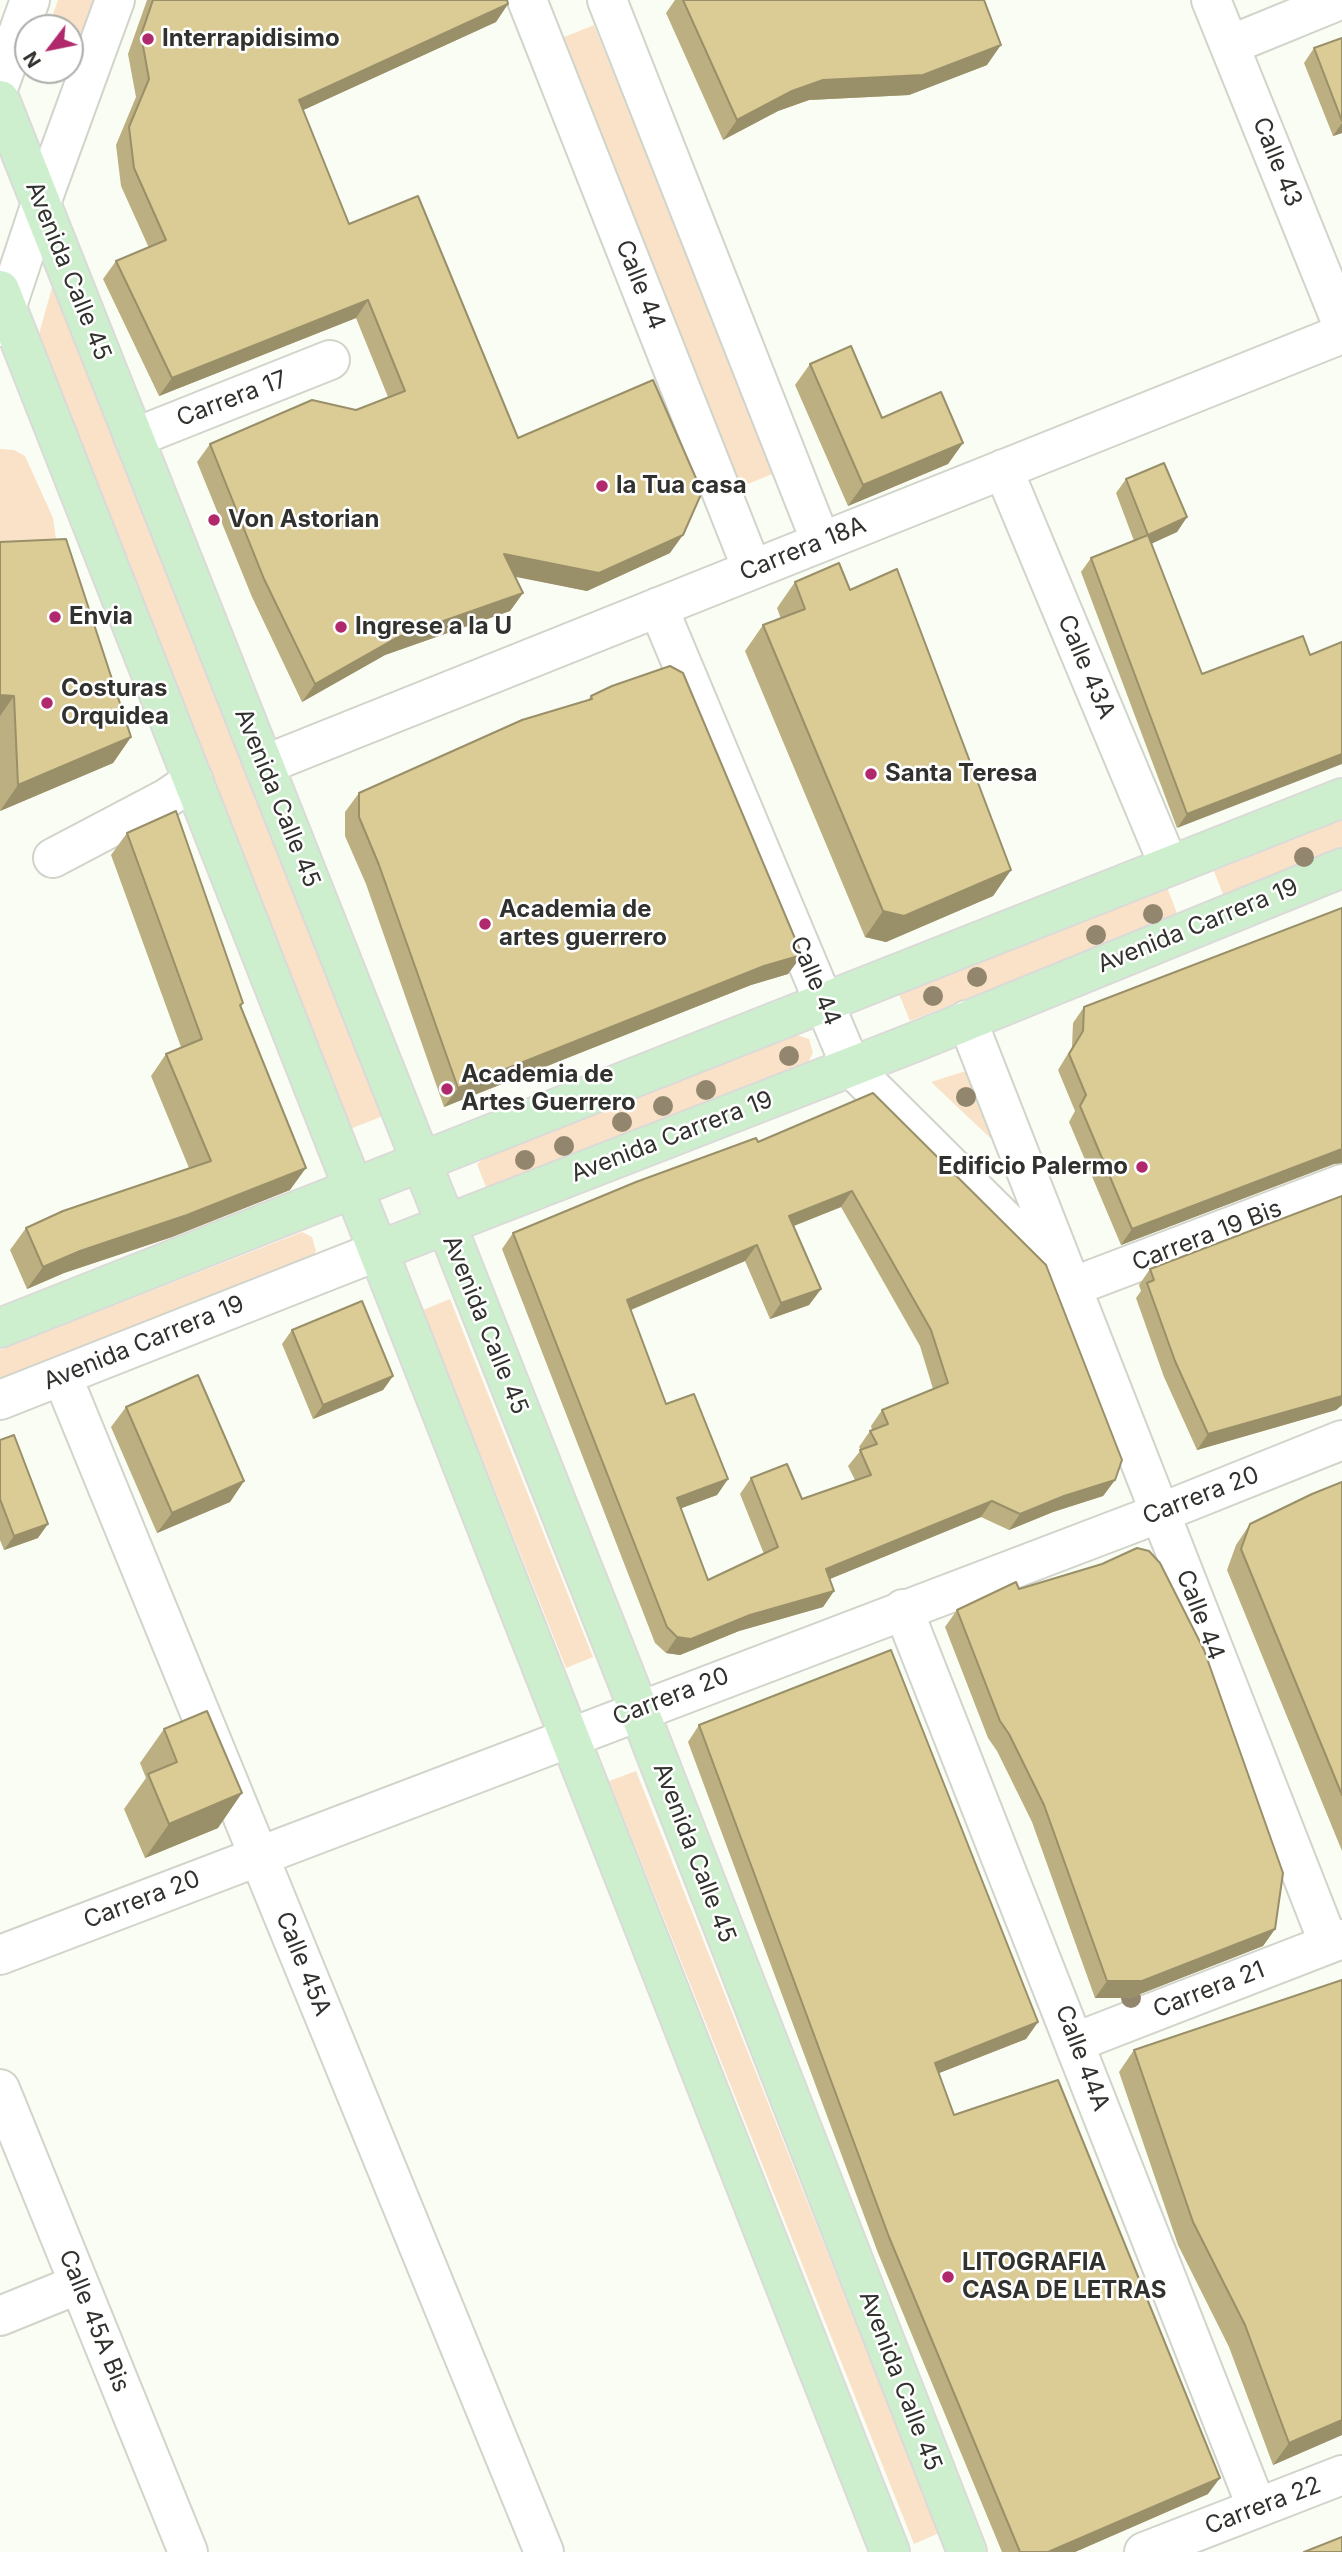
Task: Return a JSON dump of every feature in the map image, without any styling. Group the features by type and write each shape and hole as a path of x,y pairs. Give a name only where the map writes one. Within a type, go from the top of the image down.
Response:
{"main road":[{"name":"Avenida Calle 45","path":"0,100 638,1709 967,2552"},
{"path":"2,308 193,780 890,2552"},
{"path":"0,1328 1342,798"},
{"name":"Avenida Carrera 19","path":"378,1251 851,1067 1342,868"}],"street":[{"path":"0,83 30,0"},
{"path":"2,308 115,0"},
{"name":"Calle 44","path":"527,0 752,569"},
{"path":"607,0 821,542"},
{"name":"Calle 43","path":"1211,0 1342,324"},
{"path":"1230,45 1340,0"},
{"name":"Carrera 18A","path":"264,765 1342,334"},
{"name":"Carrera 17","path":"134,438 330,360"},
{"name":"Calle 43A","path":"1003,469 1169,866"},
{"name":"Calle 44","path":"658,607 851,1067 1072,1287"},
{"path":"53,858 167,798 193,780"},
{"name":"Calle 44","path":"967,1020 1160,1513 1335,1941"},
{"name":"Carrera 19 Bis","path":"1072,1287 1342,1184"},
{"name":"Avenida Carrera 19","path":"0,1400 378,1251"},
{"name":"Calle 45A","path":"62,1376 544,2552"},
{"name":"Carrera 20","path":"0,1955 638,1709 1160,1513 1342,1440"},
{"name":"Calle 44A","path":"903,1609 1076,2042 1256,2508"},
{"name":"Carrera 21","path":"1076,2042 1335,1941"},
{"name":"Calle 45A Bis","path":"0,2089 188,2552"},
{"path":"0,2316 79,2284"},
{"name":"Carrera 22","path":"1144,2552 1342,2475"}],"shaded area":[{"path":"58,0 94,0 84,27 84,14 53,14"},
{"path":"594,25 775,473 738,488 557,40"},
{"path":"53,284 383,1116 350,1129 37,341"},
{"path":"0,449 14,450 25,456 53,518 56,539 46,557 0,561"},
{"path":"1342,820 1342,851 1224,897 1214,871"},
{"path":"1167,887 1178,916 910,1021 899,994"},
{"path":"797,1035 809,1039 813,1053 807,1064 495,1187 486,1187 477,1164 485,1158"},
{"path":"972,1069 1004,1151 931,1082"},
{"path":"302,1232 312,1237 316,1251 311,1259 0,1382 0,1350"},
{"path":"450,1299 593,1657 566,1668 423,1310"},
{"path":"636,1771 939,2533 914,2544 609,1781"}],"building":[{"path":"153,0 507,0 508,4 299,100 349,224 418,196 518,438 653,380 702,492 683,535 599,573 504,554 523,593 398,637 315,684 264,579 210,444 312,400 356,410 405,391 368,300 172,378 116,261 166,240 134,168 129,127 149,79 141,35"},
{"path":"683,0 984,0 1001,45 923,75 823,80 792,91 737,120"},
{"path":"1342,38 1342,121 1314,48"},
{"path":"851,346 882,418 941,392 963,443 863,485 810,364"},
{"path":"1164,463 1187,517 1148,535 1126,479"},
{"path":"1148,535 1202,674 1303,636 1310,655 1342,642 1342,754 1187,814 1091,558"},
{"path":"66,539 131,737 18,785 14,696 0,695 0,542"},
{"name":"Santa Teresa","path":"839,563 850,590 897,569 1011,870 904,916 883,911 763,625 805,609 795,582"},
{"path":"670,666 683,673 802,955 764,966 458,1088 379,865 359,817 359,793 522,720 592,699 591,696 612,686"},
{"path":"176,811 243,1003 240,1005 306,1168 43,1267 26,1228 63,1211 211,1161 166,1054 202,1039 127,833"},
{"path":"1342,908 1342,1149 1132,1229 1080,1106 1086,1095 1069,1054 1083,1031 1084,1007"},
{"path":"873,1093 1046,1265 1122,1460 1115,1480 1064,1496 1020,1514 992,1501 826,1569 834,1591 750,1615 691,1639 677,1637 667,1627 513,1233 636,1182 756,1138 758,1142","holes":["852,1191 931,1330 948,1383 882,1410 888,1424 870,1431 877,1444 860,1450 871,1475 802,1499 787,1464 751,1478 778,1547 708,1580 677,1498 728,1479 694,1394 666,1404 627,1300 757,1245 781,1303 821,1289 789,1216"]},
{"path":"1342,1196 1342,1396 1208,1434 1175,1361 1147,1283 1154,1280 1150,1269"},
{"path":"362,1301 393,1376 323,1405 292,1330"},
{"path":"198,1375 244,1481 172,1513 126,1407"},
{"path":"14,1435 48,1524 14,1536 0,1499 0,1440"},
{"path":"1342,1482 1342,1795 1241,1549 1250,1524"},
{"path":"1137,1548 1149,1551 1160,1563 1204,1650 1283,1873 1275,1929 1142,1981 1107,1981 1044,1805 1000,1721 957,1610 1016,1582 1019,1589 1102,1564"},
{"path":"891,1650 1038,2022 935,2063 954,2115 1058,2080 1220,2478 1048,2552 1020,2552 889,2237 699,1725"},
{"path":"207,1711 242,1793 169,1824 148,1774 177,1762 164,1729"},
{"path":"1342,1980 1342,2420 1289,2443 1245,2325 1193,2222 1134,2050"},
{"path":"1342,2537 1342,2552 1304,2552"}],"place":[{"name":"Interrapidisimo","path":"148,39"},
{"name":"la Tua casa","path":"602,486"},
{"name":"Von Astorian","path":"214,520"},
{"name":"Envia","path":"55,617"},
{"name":"Ingrese a la U","path":"341,627"},
{"name":"Costuras Orquidea","path":"47,703"},
{"name":"Santa Teresa","path":"871,774"},
{"name":"Academia de artes guerrero","path":"485,924"},
{"name":"Academia de Artes Guerrero","path":"447,1089"},
{"name":"Edificio Palermo","path":"1142,1167"},
{"name":"LITOGRAFIA CASA DE LETRAS","path":"948,2277"}]}
